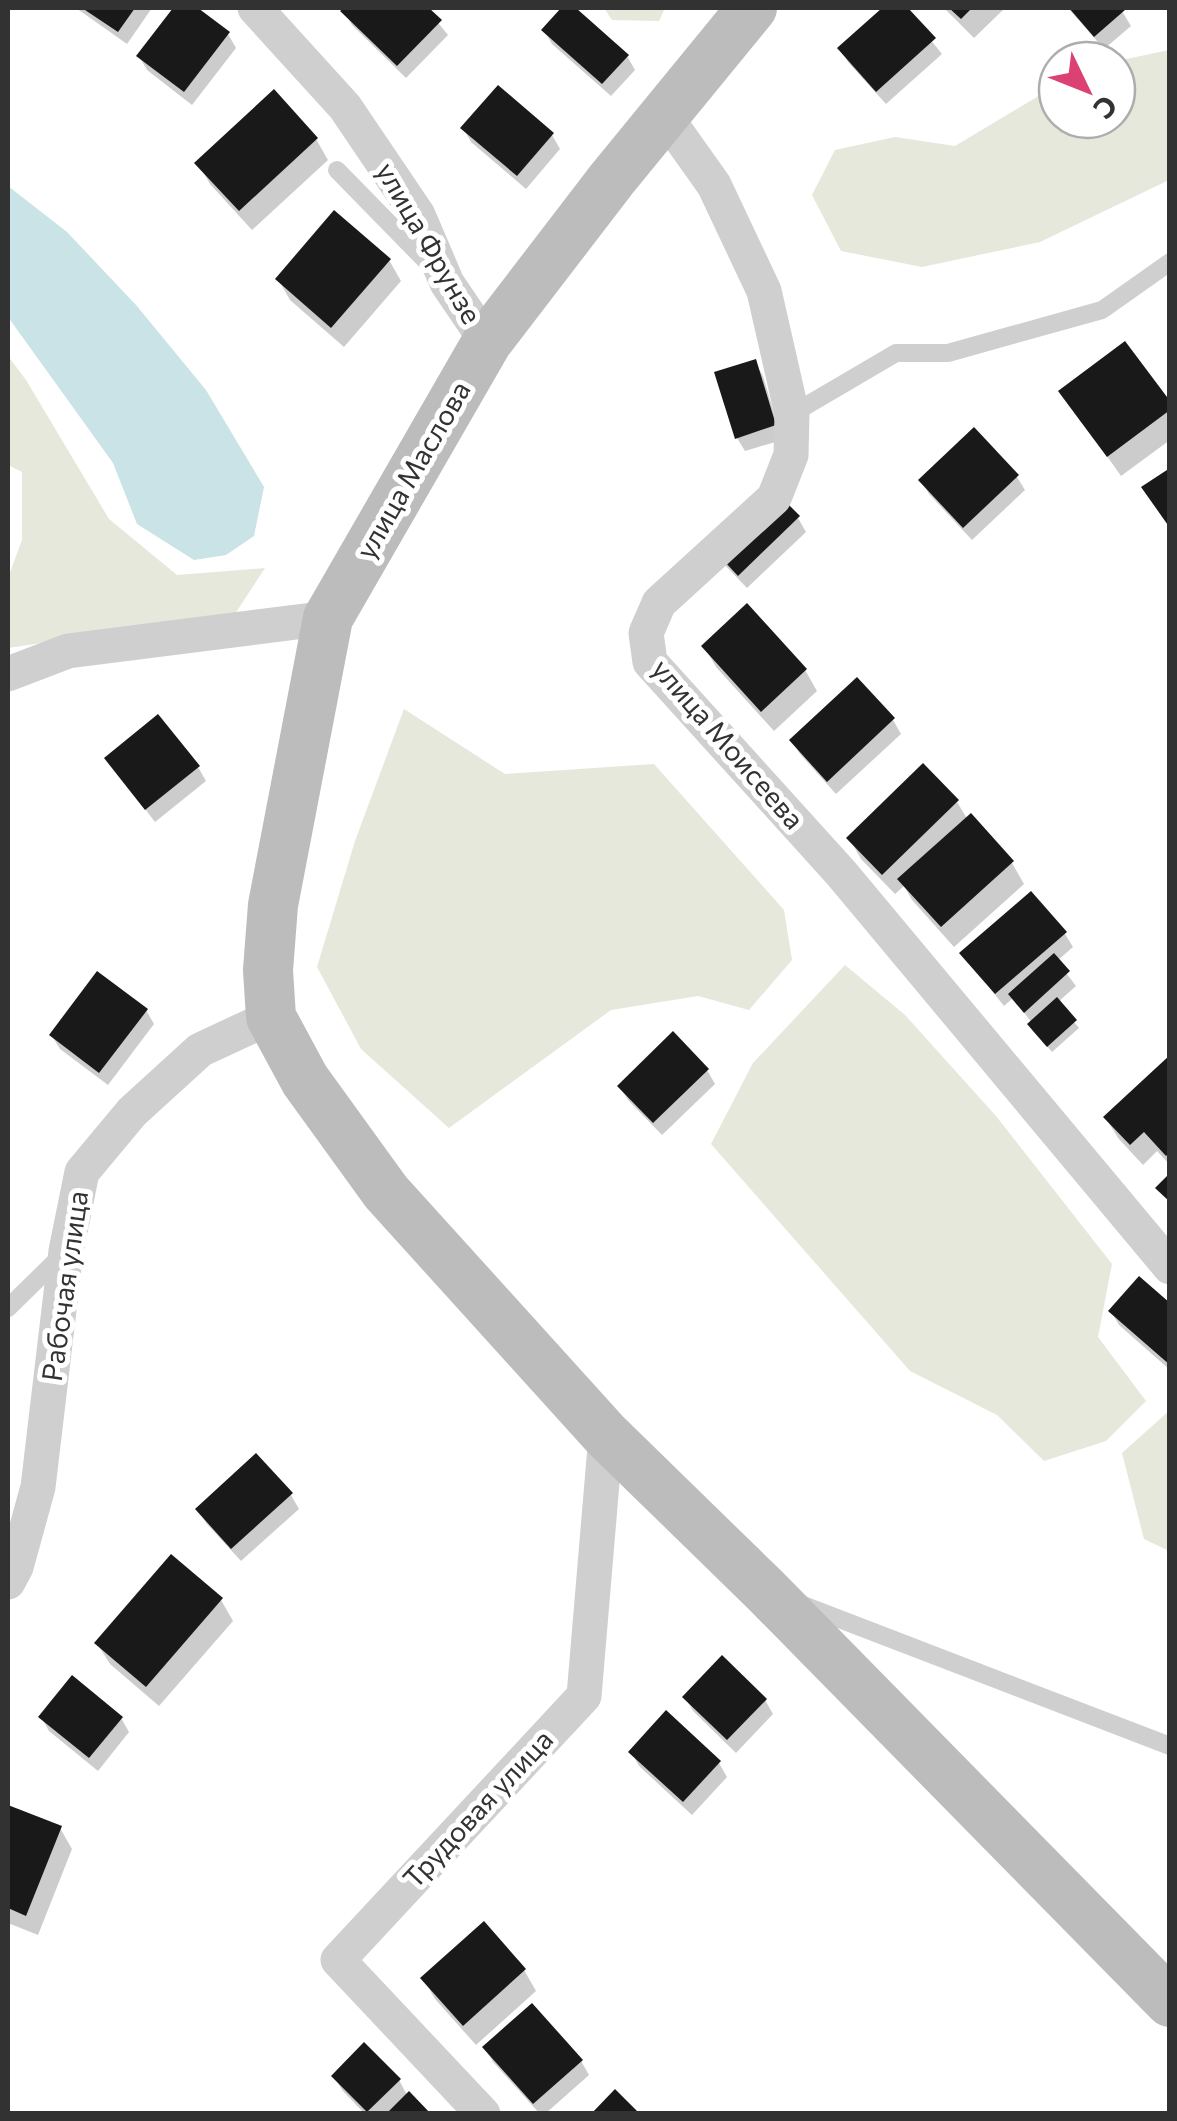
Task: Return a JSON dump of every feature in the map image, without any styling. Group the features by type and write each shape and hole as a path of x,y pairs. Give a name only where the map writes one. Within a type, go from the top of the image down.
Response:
{"main road":[{"name":"улица Маслова","path":"271,1016 268,970 273,906 328,618 487,342 752,8"},
{"path":"271,1016 305,1080 386,1192 606,1435 765,1590 1170,2002"}],"street":[{"name":"улица Фрунзе","path":"255,8 345,106 418,215 447,282 487,342"},
{"name":"улица Моисеева","path":"664,116 714,185 764,290 792,414 791,456 774,498 659,603 646,633 650,662 853,888 1170,1267"},
{"path":"8,674 68,651 328,618"},
{"name":"Рабочая улица","path":"8,1582 38,1487 66,1252 82,1172 132,1112 200,1050 271,1016"},
{"name":"Трудовая улица","path":"483,2114 338,1960 584,1696 606,1435"}],"lane":[{"path":"336,170 447,282"},
{"path":"792,414 896,353 948,353 1102,310 1170,262"},
{"path":"8,1308 66,1252"},
{"path":"765,1590 1170,1746"}],"shaded area":[{"path":"604,8 665,8 659,21 612,20"},
{"path":"1169,50 1169,180 1040,242 922,267 841,251 812,195 835,150 895,137 955,146 1037,97 1037,140 1137,140 1137,57"},
{"path":"8,356 109,519 177,575 265,568 235,614 8,648 8,578 22,540 22,472 8,465"},
{"path":"404,709 505,774 654,764 784,910 792,960 749,1010 698,996 611,1010 449,1128 361,1049 317,967 355,841"},
{"path":"845,965 905,1015 996,1116 1112,1264 1098,1337 1146,1401 1106,1441 1044,1461 997,1415 910,1371 711,1144 753,1063"},
{"path":"1169,1411 1169,1551 1144,1539 1122,1453"}],"water":[{"path":"8,186 67,232 136,305 206,390 264,487 254,536 226,555 194,560 137,524 113,463 8,317"}],"building":[{"path":"82,8 135,8 118,32"},
{"path":"173,8 198,8 230,32 184,92 136,56"},
{"path":"429,8 442,20 397,66 340,11"},
{"path":"561,8 576,8 629,55 602,84 541,30"},
{"path":"882,8 908,8 936,38 876,92 837,48"},
{"path":"949,8 972,8 961,19"},
{"path":"1069,8 1123,8 1125,10 1094,37"},
{"path":"498,85 554,133 517,176 460,128"},
{"path":"274,89 318,138 239,211 194,163"},
{"path":"334,210 391,259 331,328 275,279"},
{"path":"1125,341 1170,401 1170,410 1107,457 1058,391"},
{"path":"756,359 776,425 735,439 714,372"},
{"path":"974,427 1019,475 963,528 918,480"},
{"path":"1170,468 1170,528 1141,487"},
{"path":"772,488 800,516 738,576 710,546"},
{"path":"747,603 807,669 761,712 701,646"},
{"path":"857,677 895,718 827,782 789,740"},
{"path":"158,714 200,766 145,810 104,758"},
{"path":"923,763 959,800 882,875 846,838"},
{"path":"971,813 1014,861 941,927 897,879"},
{"path":"1031,891 1067,932 995,994 959,953"},
{"path":"1054,953 1070,971 1024,1013 1008,994"},
{"path":"97,971 148,1009 99,1073 49,1035"},
{"path":"1057,997 1077,1020 1047,1047 1027,1024"},
{"path":"673,1031 709,1069 653,1123 617,1086"},
{"path":"1170,1055 1170,1152 1166,1156 1144,1132 1130,1145 1103,1117"},
{"path":"1170,1173 1170,1202 1155,1188"},
{"path":"1139,1276 1170,1303 1170,1365 1108,1311"},
{"path":"256,1453 293,1493 231,1549 195,1509"},
{"path":"171,1554 223,1598 146,1687 94,1643"},
{"path":"722,1655 767,1699 727,1740 682,1697"},
{"path":"72,1675 123,1717 89,1758 38,1717"},
{"path":"666,1710 721,1761 683,1802 628,1752"},
{"path":"8,1805 62,1826 26,1916 8,1908"},
{"path":"484,1921 526,1969 463,2026 420,1978"},
{"path":"532,2003 583,2060 533,2104 482,2047"},
{"path":"364,2042 401,2079 367,2112 331,2076"},
{"path":"615,2089 640,2114 591,2114"},
{"path":"409,2091 431,2114 386,2114"}]}
